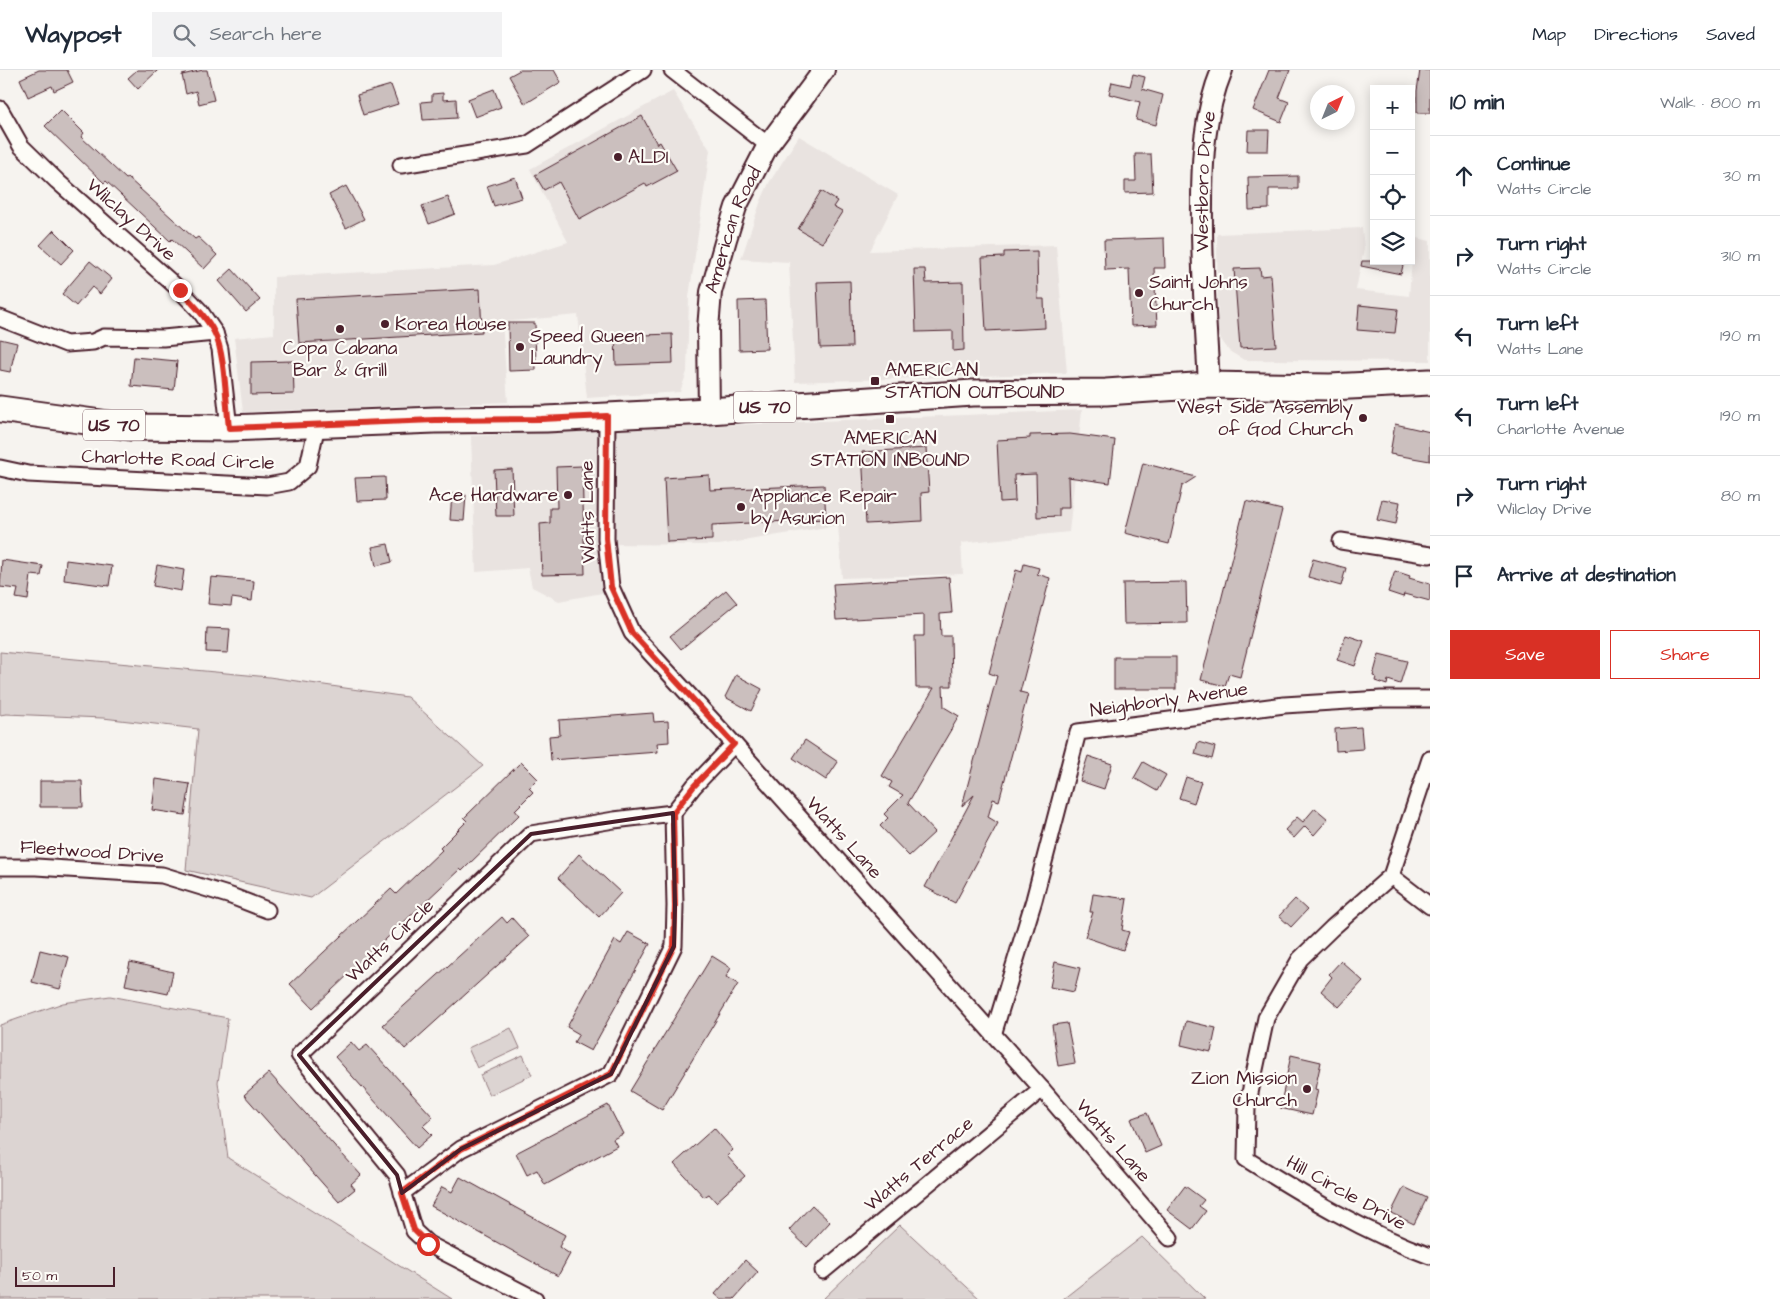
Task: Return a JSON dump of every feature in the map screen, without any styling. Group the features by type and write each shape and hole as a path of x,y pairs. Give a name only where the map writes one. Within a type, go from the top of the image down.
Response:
{"main road":[{"name":"US 70","path":"0,408 130,427 229,428 607,416 960,394 1106,392 1209,385 1330,387 1430,382"}],"street":[{"path":"401,165 527,145 643,70"},
{"path":"672,70 768,145"},
{"name":"American Road","path":"709,411 708,329 711,292 736,207 768,145 824,70"},
{"name":"Westboro Drive","path":"1209,385 1202,256 1202,159 1207,120 1222,70"},
{"name":"Wilclay Drive","path":"0,109 21,146 57,181 180,290 200,312 215,333 220,349 229,428"},
{"path":"0,318 66,344 93,342 104,337 164,338 215,333"},
{"name":"Watts Lane","path":"607,416 606,538 611,587 632,633 734,744 1042,1089 1170,1238"},
{"name":"Charlotte Road Circle","path":"0,468 28,474 266,486 289,482 308,466 317,425"},
{"path":"1341,541 1430,555"},
{"name":"Neighborly Avenue","path":"993,1034 1034,900 1078,732 1284,705 1381,699 1430,699"},
{"path":"402,1193 461,1149 611,1074 674,946 673,813 694,786 734,744"},
{"path":"1430,759 1390,876 1430,906"},
{"name":"Watts Circle","path":"535,1299 428,1244 414,1230 397,1174 299,1055 532,834 614,820 673,813"},
{"name":"Fleetwood Drive","path":"0,867 36,867 162,875 231,896 267,910"},
{"name":"Hill Circle Drive","path":"1390,876 1332,928 1300,960 1266,1018 1247,1106 1246,1159 1321,1206 1397,1244 1430,1256"},
{"name":"Watts Terrace","path":"823,1271 1042,1089"}],"highlighted area":[{"path":"673,813 674,946 611,1074 461,1149 402,1193 397,1175 299,1055 531,834"}],"shaded area":[{"path":"673,91 710,150 689,297 687,372 680,392 587,398 578,315 502,322 508,402 243,412 234,338 274,334 274,277 494,265 568,242 530,169"},
{"path":"799,136 898,195 870,251 1056,245 1067,373 795,382 789,262 741,259 760,203 769,183"},
{"path":"1362,228 1364,249 1356,290 1409,296 1412,265 1415,265 1415,237 1430,241 1430,361 1244,360 1229,351 1218,335 1217,234"},
{"path":"1082,410 1069,532 961,543 963,574 842,578 838,525 719,545 600,544 602,593 559,601 532,587 528,568 476,572 471,436"},
{"path":"0,652 269,677 407,697 483,766 311,898 186,870 198,729 103,718 0,715"},
{"path":"110,996 228,1018 218,1082 228,1158 452,1299 0,1299 0,1025 63,1003"},
{"path":"511,1028 520,1048 477,1068 468,1048"},
{"path":"523,1055 532,1075 489,1095 480,1075"},
{"path":"900,1225 980,1299 823,1299"},
{"path":"1142,1237 1205,1299 1063,1299"}],"building":[{"path":"39,70 67,70 73,82 54,91 52,86 28,97 20,79"},
{"path":"137,70 158,70 138,89 128,78"},
{"path":"207,70 214,100 199,104 196,91 186,94 182,75"},
{"path":"520,70 554,70 561,82 525,104 509,76"},
{"path":"1269,70 1290,70 1279,98 1289,102 1281,122 1253,110"},
{"path":"1420,70 1430,70 1430,113 1417,113 1417,91"},
{"path":"1133,74 1145,77 1142,89 1163,95 1156,125 1136,120 1140,102 1109,94 1112,82 1130,86"},
{"path":"391,85 398,104 363,115 357,95"},
{"path":"494,89 501,107 475,117 468,99"},
{"path":"443,93 443,100 456,99 457,118 423,120 421,102 432,101 432,94"},
{"path":"61,110 84,133 81,137 126,179 128,178 195,239 198,237 217,255 204,269 172,239 170,241 106,181 104,183 45,126"},
{"name":"ALDI","path":"642,116 657,144 660,142 677,171 647,187 645,183 579,219 559,182 544,190 535,175"},
{"path":"1248,130 1269,130 1268,151 1247,151"},
{"path":"1135,154 1151,154 1153,192 1125,193 1125,181 1136,181"},
{"path":"1298,176 1298,189 1269,189 1269,209 1249,210 1248,177"},
{"path":"515,177 522,198 494,206 487,186"},
{"path":"346,186 364,219 346,228 329,195"},
{"path":"821,191 837,201 833,207 842,212 822,243 798,229"},
{"path":"448,197 455,214 429,224 422,206"},
{"path":"54,230 74,250 61,264 40,245"},
{"path":"1164,238 1165,268 1154,268 1157,325 1131,326 1129,269 1105,270 1104,240"},
{"path":"1037,251 1038,299 1044,299 1045,328 986,331 982,258 1004,257 1004,252"},
{"path":"90,261 112,279 100,294 92,287 76,306 62,294"},
{"path":"1362,261 1370,261 1370,265 1403,265 1401,274 1361,266"},
{"path":"1260,268 1261,276 1271,275 1276,346 1240,348 1234,269"},
{"path":"232,269 260,300 246,312 219,281"},
{"path":"914,269 925,269 926,283 963,282 964,350 953,351 953,331 916,332"},
{"path":"850,281 852,347 820,348 817,282"},
{"path":"480,289 482,332 299,343 296,299"},
{"path":"765,300 767,349 739,350 738,301"},
{"path":"1359,305 1398,309 1395,333 1357,330"},
{"path":"508,323 535,323 536,370 509,371"},
{"path":"672,334 673,363 616,365 615,336"},
{"path":"0,339 17,343 10,372 0,370"},
{"path":"134,357 177,361 174,390 131,386"},
{"path":"293,361 294,394 251,395 251,362"},
{"path":"1395,424 1430,432 1430,461 1390,454"},
{"path":"1070,434 1115,440 1110,483 1068,477 1069,508 1059,508 1059,516 1037,517 1036,474 1014,475 1015,501 1000,502 997,440 1030,438 1030,435"},
{"path":"926,448 929,492 921,493 922,521 866,524 862,452"},
{"path":"1143,463 1196,477 1182,486 1169,544 1125,533"},
{"path":"582,466 585,574 542,575 540,524 550,523 550,508 557,508 556,467"},
{"path":"512,469 514,516 496,516 494,470"},
{"path":"709,475 710,490 824,485 826,519 712,525 712,540 667,542 664,478"},
{"path":"385,477 386,500 357,501 355,478"},
{"path":"452,494 466,495 464,521 450,520"},
{"path":"1382,499 1400,502 1396,524 1377,520"},
{"path":"1246,501 1282,510 1240,677 1229,674 1225,686 1201,680"},
{"path":"388,544 392,562 376,566 372,547"},
{"path":"1313,559 1346,568 1341,586 1308,577"},
{"path":"2,560 43,566 41,576 31,575 28,600 16,598 18,589 0,587"},
{"path":"66,560 112,566 109,586 64,580"},
{"path":"1024,564 1039,568 1037,574 1050,578 1020,692 1028,694 999,801 993,799 988,817 998,823 955,903 925,887 974,795 962,806 997,676 989,673 1016,570 1022,572"},
{"path":"157,565 184,570 181,591 153,586"},
{"path":"1395,571 1410,576 1409,578 1430,584 1430,601 1404,594 1403,597 1388,592"},
{"path":"211,577 254,581 252,601 232,598 231,606 208,604"},
{"path":"949,577 952,613 940,614 941,636 951,636 952,686 943,686 944,707 959,716 908,803 935,832 909,856 880,826 888,818 884,814 903,795 889,787 892,782 882,776 934,688 916,688 915,636 924,636 924,615 836,620 833,584"},
{"path":"1186,582 1187,623 1124,624 1123,583"},
{"path":"726,590 737,603 681,649 670,636"},
{"path":"207,628 230,629 228,653 206,652"},
{"path":"1346,635 1364,641 1355,666 1337,660"},
{"path":"1379,654 1407,661 1400,684 1388,680 1387,685 1375,681 1376,677 1373,676"},
{"path":"1114,657 1176,657 1176,689 1114,689"},
{"path":"736,675 762,689 751,711 725,697"},
{"path":"653,713 654,722 668,721 669,742 657,743 658,752 551,760 549,736 560,735 559,720"},
{"path":"1361,727 1363,749 1336,751 1335,729"},
{"path":"805,740 838,762 826,780 793,758"},
{"path":"1198,742 1215,747 1212,759 1195,754"},
{"path":"1088,756 1112,764 1104,789 1080,781"},
{"path":"521,762 538,779 529,788 533,792 515,810 519,815 462,871 460,869 313,1008 290,984 391,889 396,894 442,850 440,848 467,821 464,818"},
{"path":"1143,762 1166,775 1157,791 1134,778"},
{"path":"1186,777 1201,782 1194,803 1179,798"},
{"path":"156,779 190,784 185,815 152,810"},
{"path":"40,781 82,781 83,807 40,807"},
{"path":"1315,808 1328,819 1314,835 1305,826 1294,838 1285,830 1297,817 1303,822"},
{"path":"579,854 621,893 599,917 558,878"},
{"path":"1093,894 1127,899 1122,930 1129,932 1123,950 1085,937 1093,912 1090,912"},
{"path":"1295,899 1307,910 1291,927 1279,916"},
{"path":"502,917 507,923 512,918 529,937 405,1049 383,1025"},
{"path":"628,932 650,944 591,1051 574,1042 579,1034 567,1027 615,940 621,944"},
{"path":"40,950 69,957 60,989 32,982"},
{"path":"712,956 731,968 726,977 738,984 662,1110 630,1091"},
{"path":"1341,961 1363,981 1339,1007 1321,991 1332,977 1329,974"},
{"path":"130,962 173,972 168,994 125,985"},
{"path":"1055,962 1080,968 1074,992 1050,987"},
{"path":"1186,1021 1216,1028 1211,1052 1181,1045"},
{"path":"1067,1023 1075,1063 1058,1066 1052,1025"},
{"path":"351,1042 359,1051 367,1045 433,1117 423,1126 432,1135 417,1148 335,1057"},
{"path":"1291,1055 1321,1062 1315,1089 1318,1090 1312,1115 1280,1108"},
{"path":"269,1073 361,1175 351,1184 355,1189 339,1202 244,1095"},
{"path":"608,1105 623,1134 613,1139 617,1146 545,1185 537,1170 527,1175 516,1153"},
{"path":"1147,1113 1161,1146 1145,1153 1131,1119"},
{"path":"714,1128 733,1150 727,1156 745,1176 716,1202 709,1194 704,1197 674,1164"},
{"path":"460,1177 565,1235 559,1247 570,1254 558,1276 431,1206 442,1187 452,1192"},
{"path":"1185,1186 1204,1200 1199,1206 1206,1211 1192,1229 1167,1210"},
{"path":"1404,1187 1427,1198 1414,1224 1391,1213"},
{"path":"812,1205 830,1222 807,1247 789,1230"},
{"path":"745,1260 758,1272 734,1299 721,1299 715,1294"}],"place":[{"name":"ALDI","path":"618,157"},
{"name":"Saint Johns Church","path":"1139,293"},
{"name":"Korea House","path":"385,324"},
{"name":"Copa Cabana Bar & Grill","path":"340,329"},
{"name":"Speed Queen Laundry","path":"520,347"},
{"name":"AMERICAN STATION OUTBOUND","path":"875,381"},
{"name":"West Side Assembly of God Church","path":"1363,418"},
{"name":"AMERICAN STATION INBOUND","path":"890,419"},
{"name":"Ace Hardware","path":"568,495"},
{"name":"Appliance Repair by Asurion","path":"741,507"},
{"name":"Zion Mission Church","path":"1307,1089"}],"route":[{"path":"180,290 200,312 215,333 220,349 229,428 607,416 606,538 611,587 632,633 734,744 694,786 673,813 674,946 611,1074 461,1149 402,1193 408,1217 414,1230 428,1244"}]}
